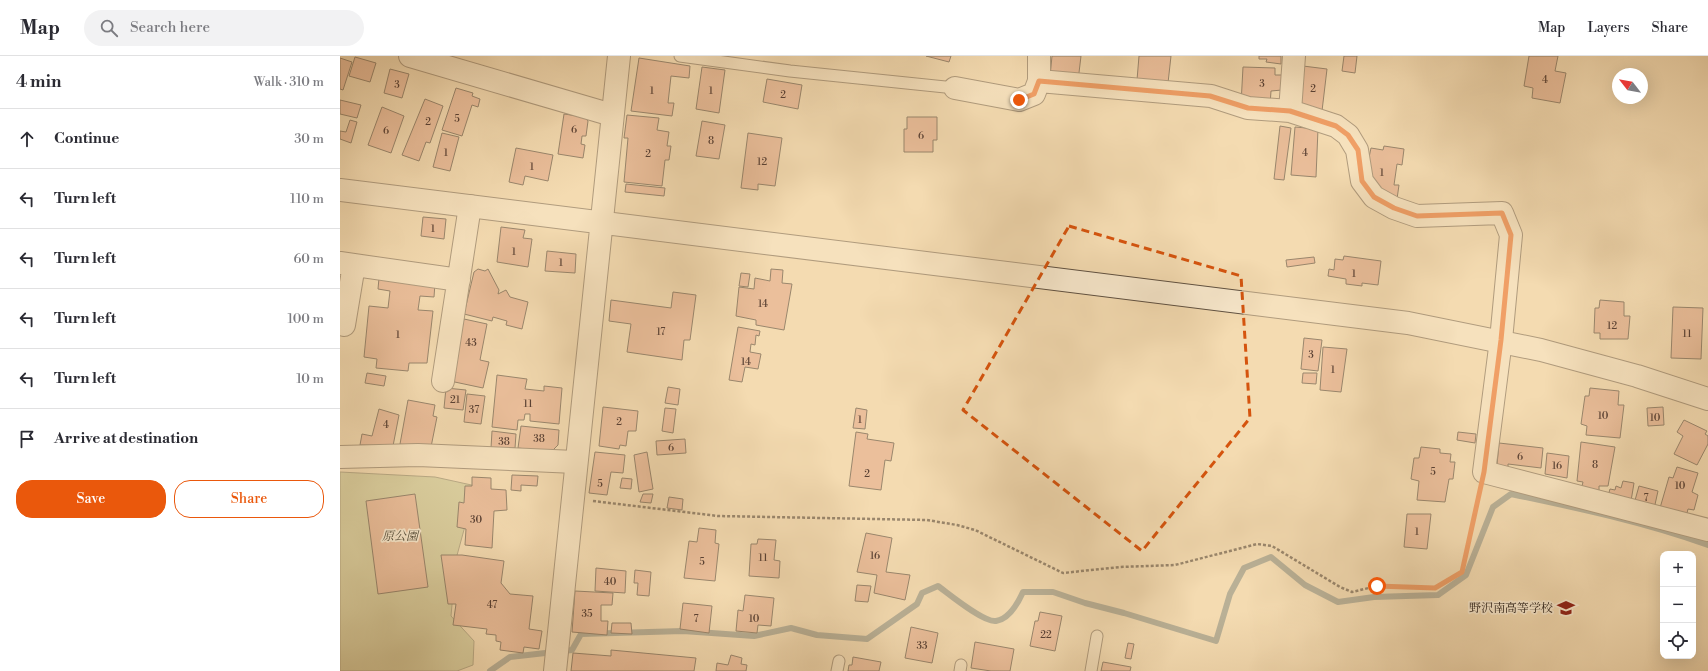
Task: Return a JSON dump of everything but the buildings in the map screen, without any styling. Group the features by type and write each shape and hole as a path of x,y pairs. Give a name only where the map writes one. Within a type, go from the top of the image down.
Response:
{"street":[{"path":"410,56 612,115"},
{"path":"555,671 573,498 575,462 619,56"},
{"path":"955,88 1019,100 1034,94 1039,81 1038,56"},
{"path":"1290,111 1294,56"},
{"path":"1039,81 1210,96 1248,108 1290,111 1336,126 1348,135 1358,150 1362,181 1374,197 1394,208 1417,216 1502,213 1511,235 1501,340 1484,472 1708,530"},
{"path":"340,190 1408,323 1501,340 1637,376 1708,399"},
{"path":"443,381 470,206"},
{"path":"344,325 347,264 459,280"},
{"path":"340,457 418,456 575,462"}],"lane":[{"path":"680,56 706,58 790,71 955,88"},
{"path":"1091,671 1097,636"}],"path":[{"path":"573,498 718,516 927,520 975,530 1063,573 1120,566 1175,565 1257,544 1272,546 1340,587 1352,592 1377,586 1435,588 1462,572 1484,472"}],"highlighted area":[{"path":"1069,226 1241,276 1250,418 1142,551 963,410"}],"green space":[{"name":"原公園","path":"340,472 435,477 476,486 456,559 451,616 474,641 473,665 457,671 340,671"}],"waterway":[{"path":"490,671 510,657 572,650 581,634 683,631 754,636 791,628 817,635 867,639 917,604 922,593 938,586 983,618 996,621 1001,620 1009,614 1023,592 1053,592 1085,603 1124,613 1216,641 1230,594 1244,568 1271,557 1305,585 1338,602 1374,597 1438,595 1466,575 1493,507 1511,494 1635,522 1708,545"}],"place":[{"name":"野沢南高等学校","path":"1566,608"}],"route":[{"path":"1019,100 1034,94 1039,81 1210,96 1248,108 1290,111 1336,126 1348,135 1358,150 1362,181 1374,197 1394,208 1417,216 1502,213 1507,222 1511,235 1501,340 1484,472 1462,572 1435,588 1377,586"}]}
